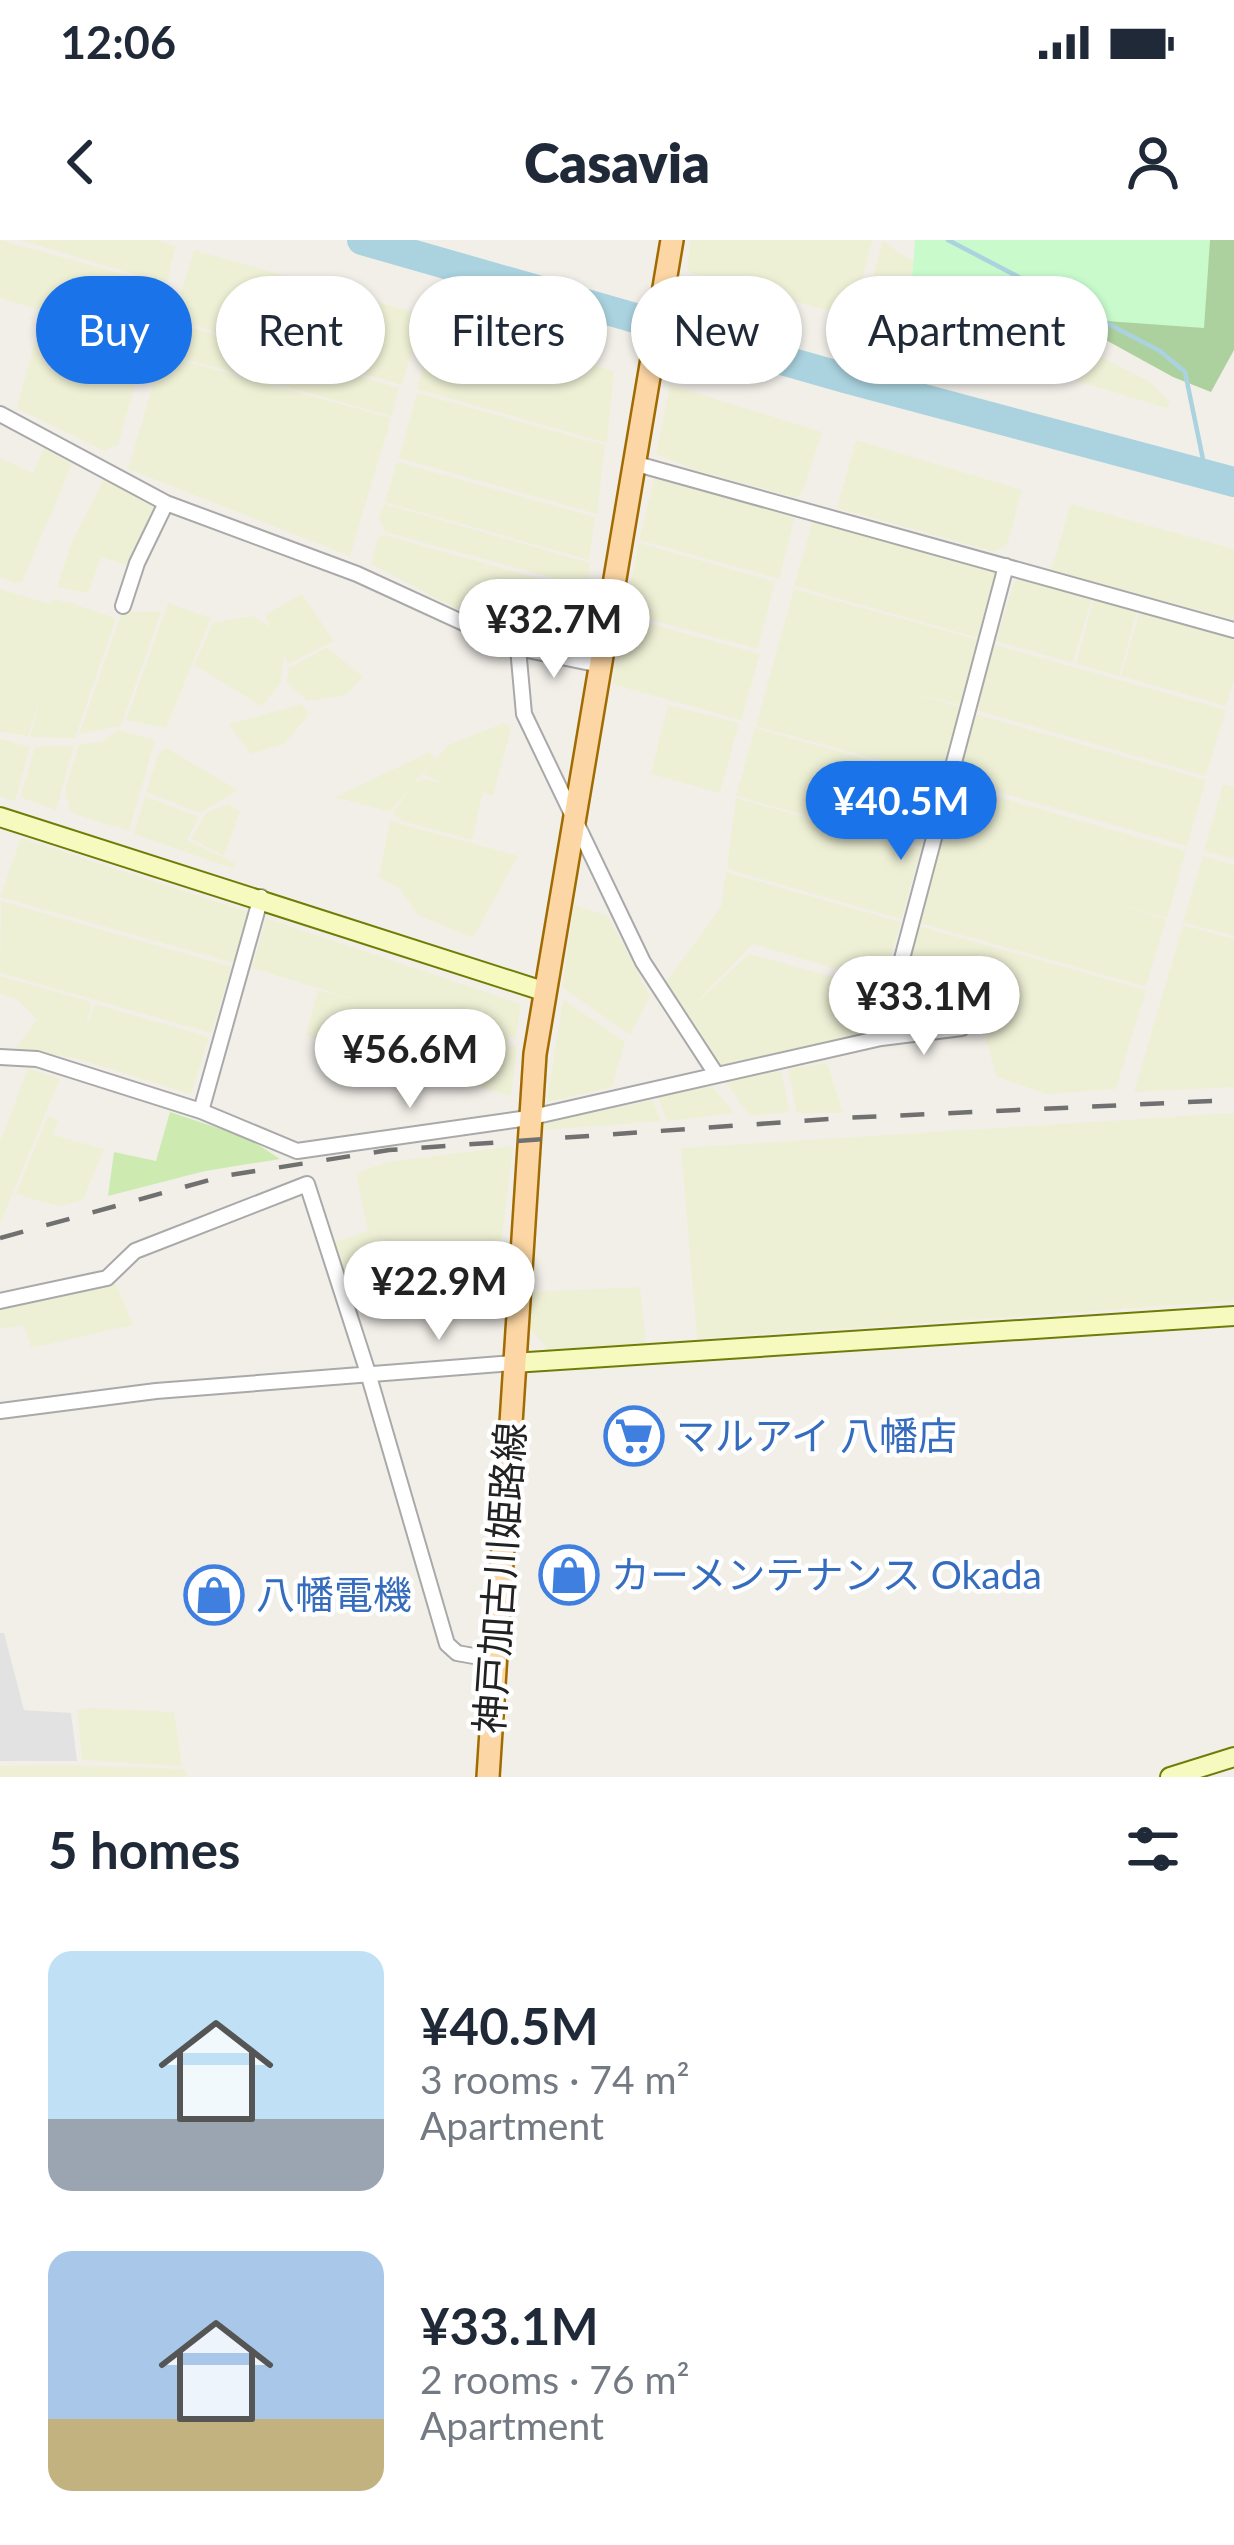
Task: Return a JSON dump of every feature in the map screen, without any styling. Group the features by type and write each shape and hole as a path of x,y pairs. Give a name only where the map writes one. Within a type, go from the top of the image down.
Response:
{"main road":[{"name":"神戸加古川姫路線","path":"488,1777 528,1118 672,240"}],"street":[{"path":"0,414 166,503 357,574 518,648 600,665"},
{"path":"637,464 1234,630"},
{"path":"123,606 137,562 166,503"},
{"path":"880,1038 1006,566"},
{"path":"518,648 524,715 643,962 716,1074"},
{"path":"0,818 261,897 546,992"},
{"path":"201,1111 261,897"},
{"path":"0,1057 37,1059 201,1111 297,1151 528,1118 880,1038 962,1028"},
{"path":"0,1301 107,1278 135,1251 307,1184 447,1644 457,1653 496,1660"},
{"path":"0,1411 368,1373 1234,1316"},
{"path":"1170,1777 1234,1757"}],"green space":[{"path":"0,240 129,276 36,276 36,309 0,298"},
{"path":"20,240 157,240 176,246 168,276 139,276"},
{"path":"691,240 872,240 863,276 826,276 826,310 802,303 802,276 702,276 687,269"},
{"path":"883,240 944,276 873,276"},
{"path":"915,240 1210,240 1204,328 1108,321 1108,276 912,276"},
{"path":"924,240 1234,240 1234,350 1211,392 1108,341 1108,276 989,276"},
{"path":"194,250 286,276 216,276 216,331 192,324 192,276 186,276"},
{"path":"385,304 409,311 409,362 402,385 385,380"},
{"path":"192,328 216,335 216,368 192,361"},
{"path":"36,337 36,384 135,384 118,445 104,451 17,408"},
{"path":"1108,360 1150,382 1170,402 1167,408 1087,384 1108,384"},
{"path":"192,363 216,370 216,384 267,384 391,418 350,556 128,469 153,384 192,384"},
{"path":"607,369 614,371 607,443 417,389 418,384 607,384"},
{"path":"275,384 385,384 399,388 392,416"},
{"path":"670,385 822,432 803,491 796,498 656,454"},
{"path":"417,393 605,445 597,514 399,458"},
{"path":"856,440 1022,490 1007,545 995,552 837,508"},
{"path":"44,448 72,464 22,582 16,583 0,577 0,458 33,473"},
{"path":"397,462 595,517 589,560 385,502"},
{"path":"655,475 796,512 779,579 639,540"},
{"path":"104,479 155,508 155,515 131,566 101,557 88,593 57,587 73,539"},
{"path":"384,504 590,563 587,587 385,532 379,519"},
{"path":"1071,504 1234,549 1234,620 1051,570"},
{"path":"814,517 999,568 979,638 794,586"},
{"path":"378,537 586,592 581,635 560,650 504,634 371,564"},
{"path":"639,543 775,582 758,649 625,613"},
{"path":"1022,577 1092,597 1073,663 996,641 1014,582"},
{"path":"0,589 51,604 53,599 71,603 116,618 75,738 30,737 41,696 28,736 0,731"},
{"path":"794,589 979,640 961,705 912,693 960,707 941,777 756,726"},
{"path":"302,594 334,641 288,664 284,656 280,684 262,706 194,665 213,623 253,616 270,627 265,615"},
{"path":"1094,598 1137,611 1119,676 1076,664"},
{"path":"168,603 211,618 166,728 126,720"},
{"path":"1140,611 1234,639 1234,681 1226,706 1121,676"},
{"path":"122,612 161,612 121,726 79,734"},
{"path":"625,617 760,654 741,720 612,684"},
{"path":"995,645 1226,710 1206,776 976,710"},
{"path":"327,647 363,677 346,695 307,701 286,682 289,668"},
{"path":"302,704 309,715 284,744 251,754 228,724"},
{"path":"668,705 739,723 720,793 651,774"},
{"path":"975,714 1206,780 1187,846 956,780"},
{"path":"504,723 511,728 493,796 483,792 472,840 402,821 393,813 414,783 423,779 443,783 423,774 448,745"},
{"path":"755,728 940,780 921,847 736,796"},
{"path":"119,730 155,740 129,831 71,813 65,789 79,745 101,742"},
{"path":"0,739 30,747 15,801 0,797"},
{"path":"74,746 56,810 20,797 35,747"},
{"path":"166,748 238,790 200,813 146,792 159,753"},
{"path":"430,752 435,759 390,812 335,797"},
{"path":"1223,784 1234,787 1234,859 1204,851"},
{"path":"956,785 1186,851 1167,918 1081,894 1166,919 1146,987 916,922"},
{"path":"145,796 199,817 187,840 235,863 234,869 134,834"},
{"path":"736,798 921,850 901,919 727,869"},
{"path":"228,804 240,811 224,856 191,839 206,813"},
{"path":"390,821 518,856 473,938 418,915 400,889 379,877"},
{"path":"21,838 248,912 234,963 0,897"},
{"path":"1203,856 1234,865 1234,936 1183,922"},
{"path":"726,872 901,922 883,983 753,944 685,1014 749,954 881,990 868,1039 720,1071 663,986 721,907"},
{"path":"1,901 232,967 211,1033 0,973"},
{"path":"574,905 608,916 650,996 630,1035 562,987"},
{"path":"266,918 521,1004 516,1038 509,1036 508,1043 438,1024 517,1047 511,1096 306,1035 318,990 354,999 252,968"},
{"path":"915,925 1146,990 1116,1089 1047,1094 997,1077 980,1020 886,1028"},
{"path":"1183,925 1234,939 1234,1087 1134,1092"},
{"path":"0,976 92,1002 85,1032 95,1004 209,1037 191,1094 78,1059 15,1049 37,1019 16,999 0,994"},
{"path":"563,999 625,1042 612,1087 547,1102"},
{"path":"827,1063 843,1113 797,1113 788,1069"},
{"path":"28,1068 60,1079 0,1224 0,1142"},
{"path":"781,1071 790,1112 750,1116 725,1081"},
{"path":"712,1086 734,1113 667,1121 657,1096"},
{"path":"652,1100 661,1121 545,1130 542,1124"},
{"path":"170,1112 248,1138 280,1159 205,1171 108,1196 114,1152 156,1161"},
{"path":"1234,1113 1234,1301 697,1339 681,1148"},
{"path":"48,1116 58,1121 53,1135 104,1149 83,1200 58,1206 16,1194"},
{"path":"513,1146 494,1301 398,1295 382,1281 349,1292 333,1242 368,1231 356,1173 388,1162"},
{"path":"115,1282 133,1325 31,1348 24,1325 0,1329 0,1309"},
{"path":"640,1287 646,1344 551,1352 529,1328 532,1292"},
{"path":"77,1710 174,1712 182,1766 82,1760"},
{"path":"0,1766 185,1769 187,1777 0,1777"}],"shaded area":[{"path":"0,1633 4,1633 24,1710 71,1713 77,1761 0,1761"}],"waterway":[{"path":"362,240 845,378 1234,482"},
{"path":"948,240 1160,351 1185,372 1206,474"}],"railway":[{"path":"0,1238 224,1176 389,1150 844,1118 1234,1100"}],"place":[{"name":"マルアイ 八幡店","path":"634,1436"},
{"name":"カーメンテナンス Okada","path":"569,1575"},
{"name":"八幡電機","path":"214,1595"}]}
